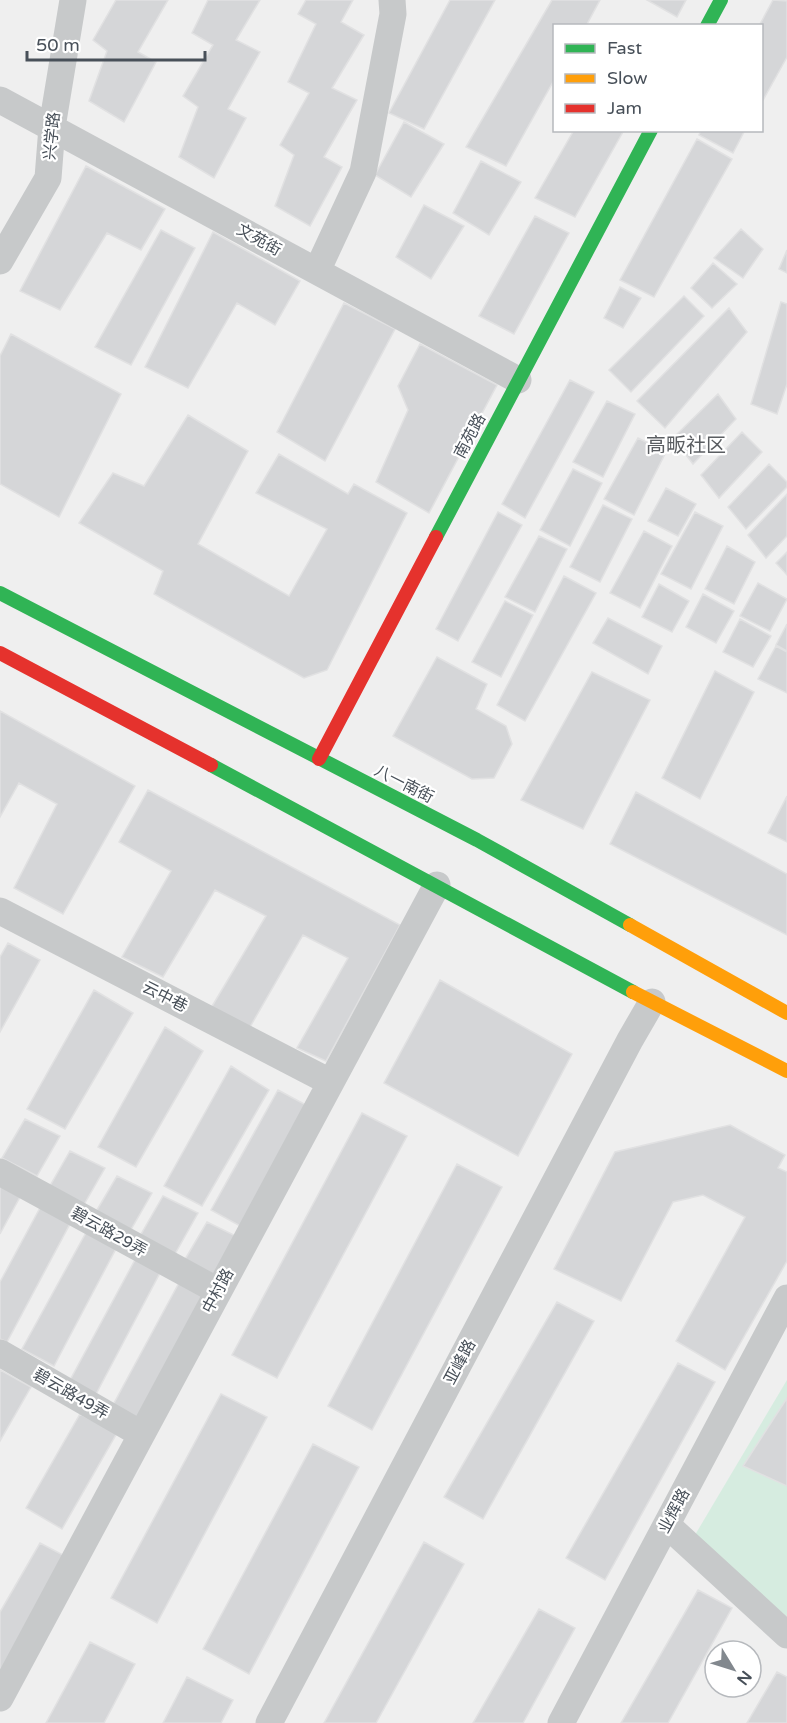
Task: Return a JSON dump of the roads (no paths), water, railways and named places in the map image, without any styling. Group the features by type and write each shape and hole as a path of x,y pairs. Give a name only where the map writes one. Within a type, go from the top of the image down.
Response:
{"main road":[{"path":"708,24 721,0"},
{"name":"南苑路","path":"319,759 650,132"},
{"name":"八一南街","path":"0,593 477,840 787,1013"},
{"path":"0,653 652,1002 787,1071"}],"street":[{"name":"兴学路","path":"0,261 48,178 52,127 73,0"},
{"path":"317,271 363,172 393,14 392,0"},
{"name":"文苑街","path":"0,100 518,380"},
{"name":"中村路","path":"0,1698 437,885"},
{"name":"云中巷","path":"0,911 330,1082"},
{"name":"亚峰路","path":"268,1723 652,1002"},
{"name":"碧云路29弄","path":"0,1172 218,1291"},
{"name":"业辉路","path":"561,1723 787,1298"},
{"name":"碧云路49弄","path":"0,1353 141,1434"},
{"path":"667,1525 787,1635"}],"district":[{"name":"高畈社区","path":"686,446"}]}
